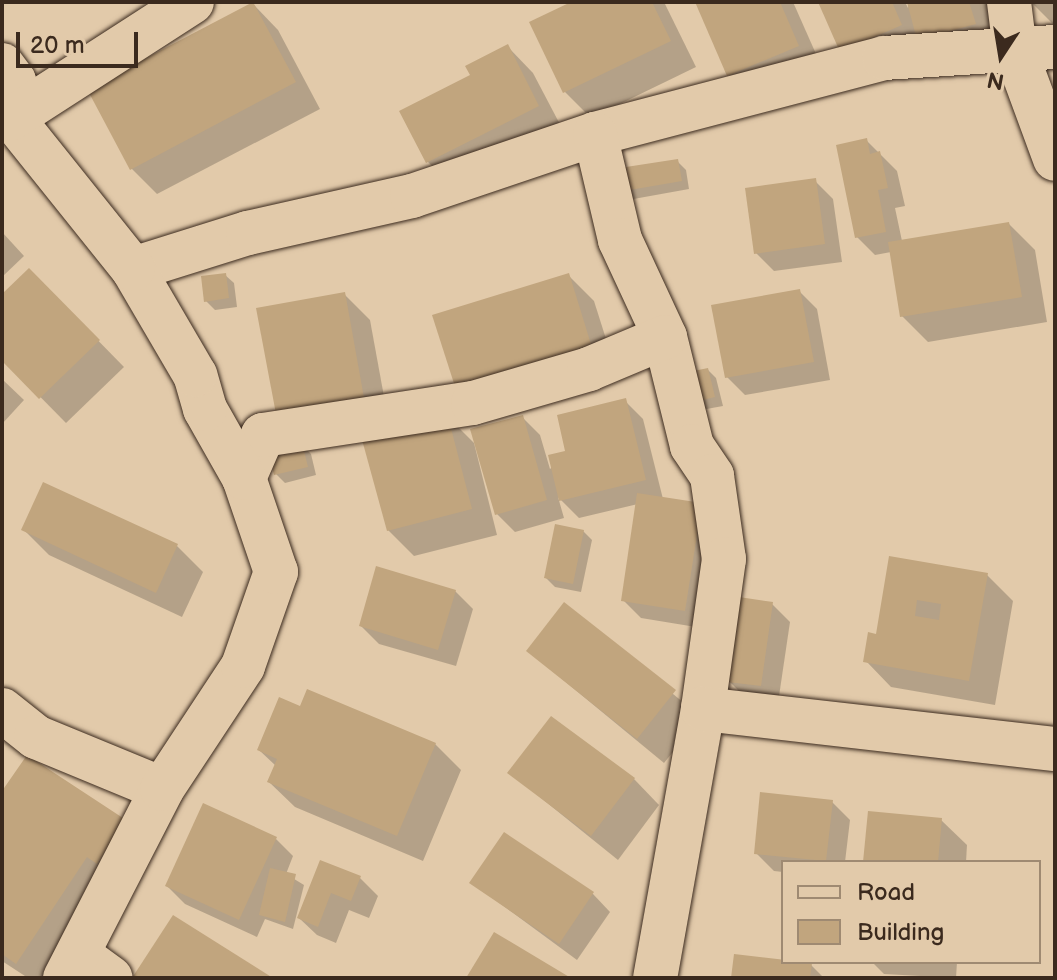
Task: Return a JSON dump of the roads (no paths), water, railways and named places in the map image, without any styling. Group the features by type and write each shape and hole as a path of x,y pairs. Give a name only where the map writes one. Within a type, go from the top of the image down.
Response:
{"street":[{"path":"12,118 192,2"},
{"path":"1009,2 1035,48 1055,159"},
{"path":"133,269 248,233 412,196 595,134 884,58 1035,48"},
{"path":"2,65 14,81 12,118 133,269 195,375 205,409 244,478 276,572 243,666 162,789 85,970"},
{"path":"595,134 620,240 665,337 692,446 712,476 724,559 703,709 655,978"},
{"path":"244,478 263,435 473,403 589,369 665,337"},
{"path":"703,709 1055,749"},
{"path":"2,710 19,743 162,789"}]}
